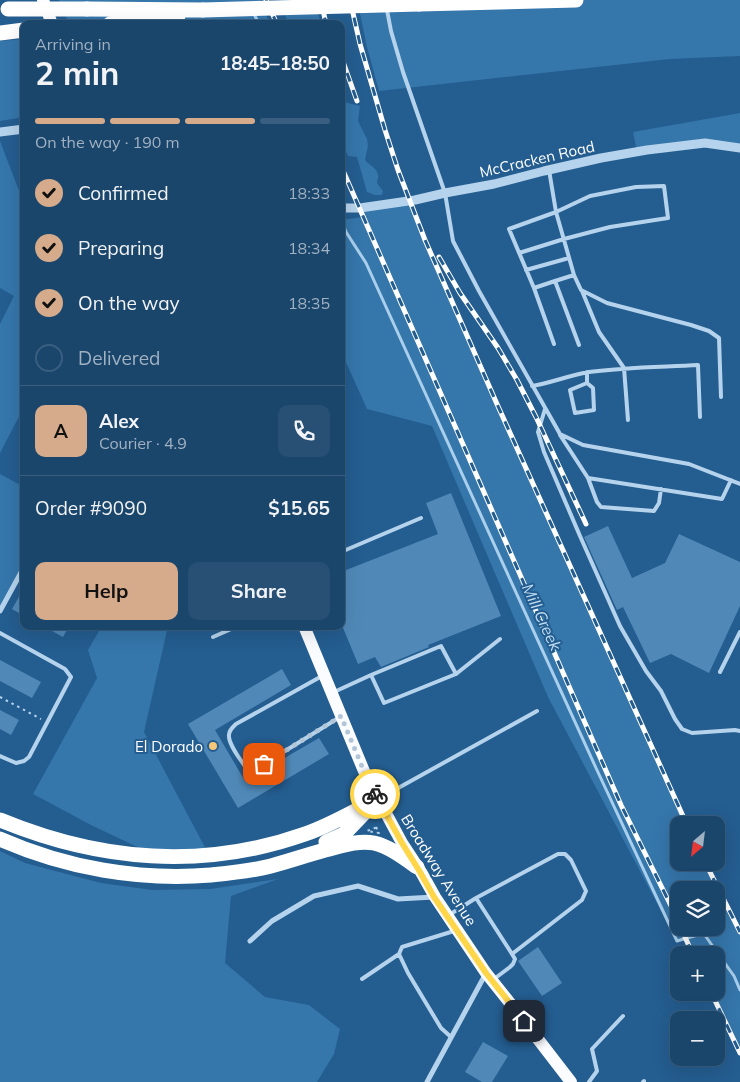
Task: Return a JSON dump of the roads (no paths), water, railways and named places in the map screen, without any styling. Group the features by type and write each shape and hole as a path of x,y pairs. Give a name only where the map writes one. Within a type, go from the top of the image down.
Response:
{"highway":[{"path":"4,9 203,10 576,0"},
{"path":"157,20 203,10"},
{"path":"0,32 20,30"},
{"path":"0,820 42,836 98,851 185,857 217,854 272,844 342,818 378,799"},
{"path":"302,856 344,834 378,799"},
{"path":"0,839 29,851 78,866 128,874 164,876 243,872 344,844 358,842 372,843 386,848 399,854 417,867"}],"main road":[{"path":"43,0 50,20"},
{"name":"Broadway Avenue","path":"306,630 366,776 402,843 456,930 489,977 569,1081"}],"street":[{"path":"0,132 20,130"},
{"name":"McCracken Road","path":"345,208 360,208 415,200 647,150 705,143 740,148"},
{"path":"0,611 20,574"},
{"path":"250,941 272,921 314,896 358,886 398,899 434,897"},
{"path":"427,1082 489,977"}],"lane":[{"path":"385,0 391,31 403,72 445,193 454,241 479,291 545,409 588,478 597,502 601,507 654,511 659,503 661,489"},
{"path":"549,170 556,212 574,275 599,332 624,368 628,420"},
{"path":"519,253 610,227 668,218 664,186 636,187 590,196 556,212 509,229 526,270 534,288 554,344"},
{"path":"526,270 569,258"},
{"path":"534,288 574,275"},
{"path":"555,282 579,345"},
{"path":"581,290 607,303 709,330 719,338 721,396"},
{"path":"532,386 546,384 587,372 624,368 698,365 700,417"},
{"path":"587,372 587,383"},
{"path":"587,383 593,388 594,410 575,412 570,390 587,383"},
{"path":"545,409 538,432 544,452 620,626 646,671 661,691 675,719 682,728 692,733 740,731"},
{"path":"560,434 583,445 689,464 740,484"},
{"path":"588,478 722,499 731,480"},
{"path":"345,550 421,518"},
{"path":"213,637 229,630"},
{"path":"720,672 740,632"},
{"path":"0,633 65,669 71,677 29,757 24,761 16,763 0,756"},
{"path":"371,675 384,704 456,674 500,639"},
{"path":"332,693 441,646 456,674"},
{"path":"324,675 236,724 229,735 230,742 246,768 254,769 341,716"},
{"path":"378,799 537,711"},
{"path":"447,916 476,898 558,854 566,854 571,860 586,892 582,900 512,954"},
{"path":"476,898 515,959 513,964 489,977"},
{"path":"362,979 399,954 402,947 456,930"},
{"path":"399,954 408,973 441,1028 452,1037"},
{"path":"589,1082 596,1071 592,1049 623,1016"}],"waterway":[{"name":"Mill Creek","path":"254,14 257,20"},
{"name":"Mill Creek","path":"345,229 366,263 677,941 704,934 734,976 740,990"}],"railway":[{"path":"266,0 275,20"},
{"path":"321,0 325,20"},
{"path":"350,0 360,44 385,130 425,240 683,816"},
{"path":"345,67 357,101"},
{"path":"345,175 621,805 670,904"},
{"path":"439,257 460,293 498,348 517,380 586,524"},
{"path":"710,871 740,932"},
{"path":"685,936 689,946"},
{"path":"715,1001 740,1053"}],"place":[{"name":"El Dorado","path":"213,746"}]}
